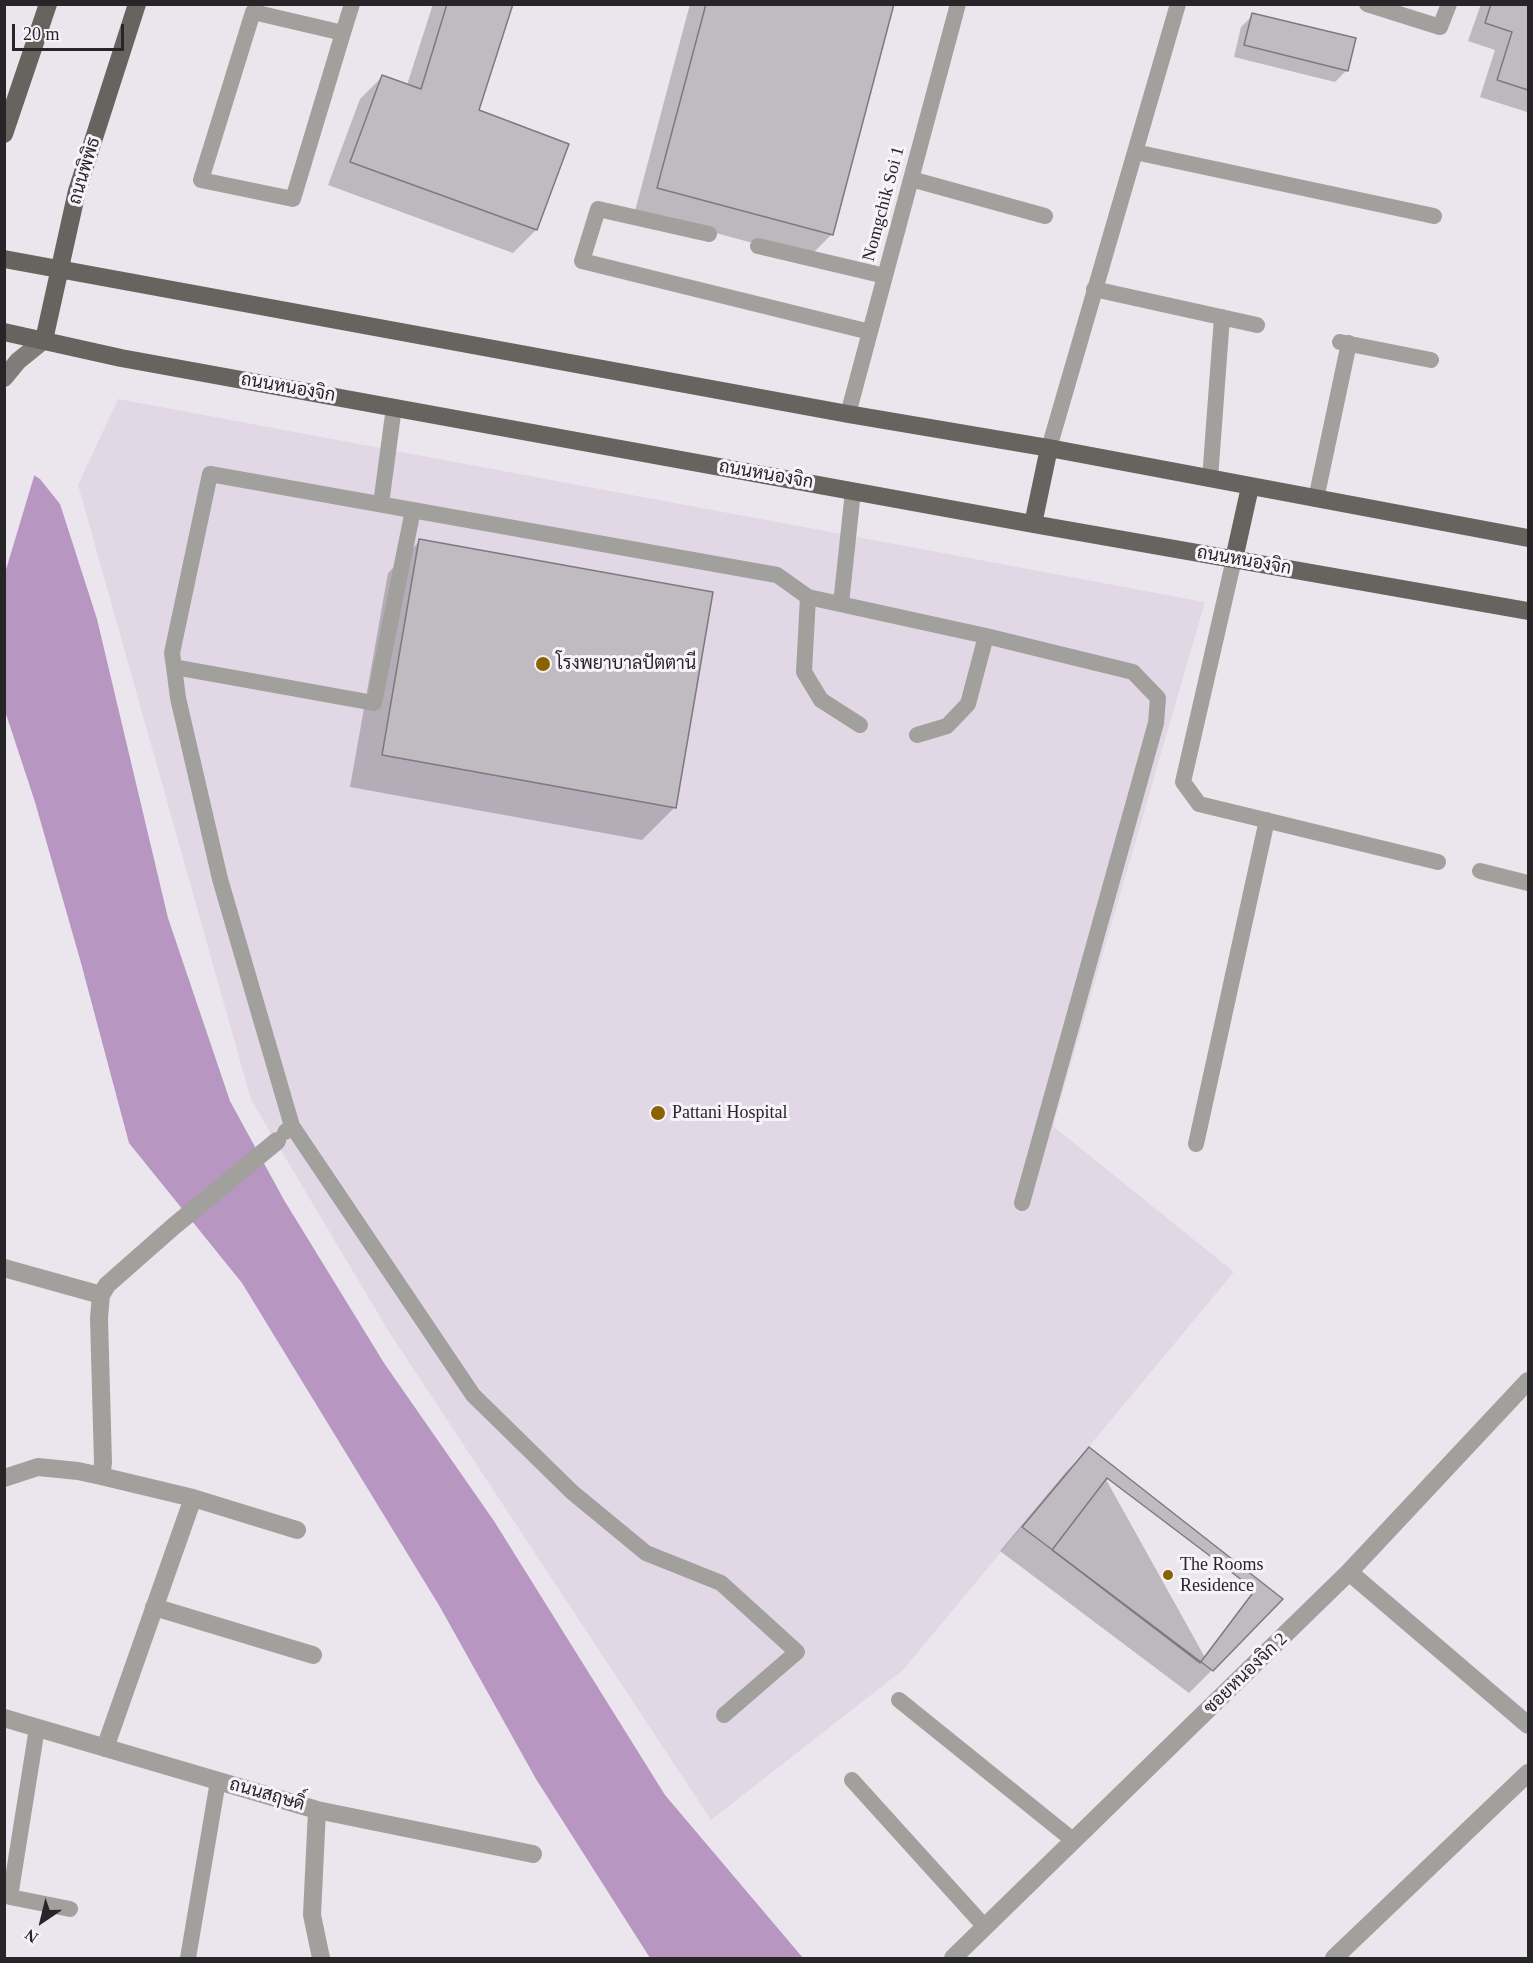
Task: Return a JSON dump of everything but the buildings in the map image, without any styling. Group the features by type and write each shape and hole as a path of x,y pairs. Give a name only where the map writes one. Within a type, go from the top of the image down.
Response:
{"main road":[{"path":"4,134 48,4"},
{"name":"ถนนพิพิธ","path":"44,340 77,191 137,4"},
{"path":"4,259 848,414 1049,447 1528,538"},
{"name":"ถนนหนองจิก","path":"4,332 121,358 1033,524 1528,611"},
{"path":"4,378 18,361 44,340"},
{"path":"1033,524 1049,447"},
{"path":"1234,559 1250,487"}],"street":[{"path":"101,1476 103,1463 99,1318 101,1295 107,1285 174,1226 277,1141"},
{"path":"4,1268 101,1295"},
{"name":"ซอยหนองจิก 2","path":"953,1959 1350,1572 1528,1381"},
{"path":"4,1478 38,1467 78,1471 193,1498 297,1530"},
{"path":"105,1748 193,1498"},
{"path":"1350,1572 1528,1725"},
{"path":"154,1608 313,1655"},
{"name":"ถนนสฤษดิ์","path":"4,1718 317,1810 533,1854"},
{"path":"1334,1959 1528,1773"},
{"path":"317,1810 312,1915 321,1959"}],"lane":[{"path":"343,33 253,12 201,180 293,199 352,4"},
{"name":"Nomgchik Soi 1","path":"848,414 958,4"},
{"path":"1049,447 1178,4"},
{"path":"1367,4 1391,8 1440,27 1449,4"},
{"path":"1135,152 1434,216"},
{"path":"911,179 1045,216"},
{"path":"709,234 598,209 582,261 870,332"},
{"path":"758,246 885,276"},
{"path":"1094,289 1257,325"},
{"path":"1210,479 1222,317"},
{"path":"1316,499 1344,342 1431,360"},
{"path":"381,504 394,407"},
{"path":"724,1715 796,1652 721,1583 646,1553 572,1492 473,1395 292,1126 220,879 178,698 172,652 210,474 777,575 808,597 987,636 1133,672 1158,698 1156,723 1022,1203"},
{"path":"841,604 853,491"},
{"path":"174,667 374,703 412,510"},
{"path":"1234,559 1184,782 1198,804 1438,862"},
{"path":"808,597 804,672 821,700 860,725"},
{"path":"917,735 947,726 968,704 987,636"},
{"path":"1196,1144 1267,820"},
{"path":"1480,871 1528,883"},
{"path":"277,1141 292,1126"},
{"path":"899,1700 1074,1841"},
{"path":"37,1728 10,1897 70,1909"},
{"path":"852,1780 986,1927"},
{"path":"188,1959 218,1781"}],"shaded area":[{"name":"Pattani Hospital","path":"118,399 1205,602 1053,1126 1234,1272 903,1670 711,1820 389,1332 251,1100 78,485"},
{"path":"4,456 40,479 60,504 97,619 168,918 230,1101 284,1200 384,1363 494,1521 665,1795 803,1958 650,1958 536,1779 440,1607 242,1283 129,1143 35,802 5,711"}],"pier":[{"path":"4,453 35,473 5,573 4,573"}],"place":[{"name":"โรงพยาบาลปัตตานี","path":"543,664"},
{"name":"Pattani Hospital","path":"658,1113"},
{"name":"The Rooms Residence","path":"1168,1575"}]}
